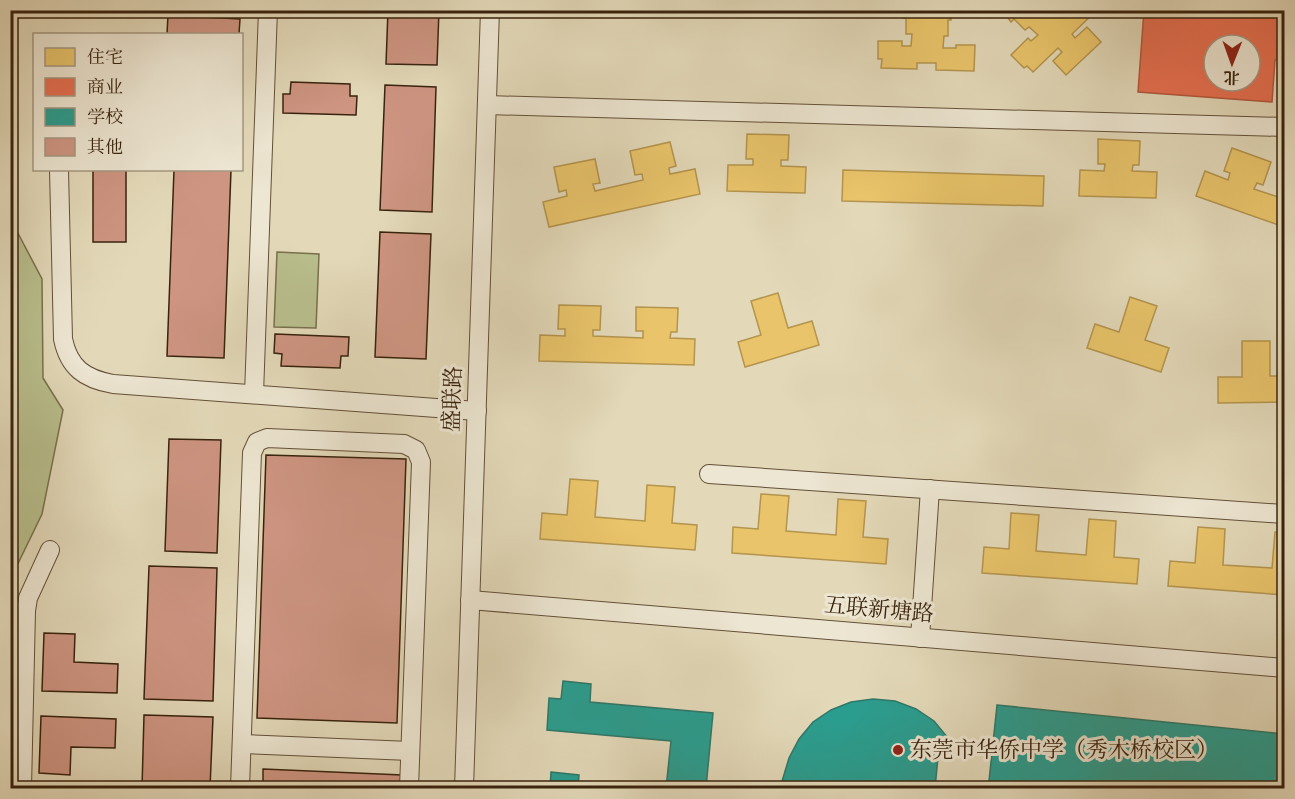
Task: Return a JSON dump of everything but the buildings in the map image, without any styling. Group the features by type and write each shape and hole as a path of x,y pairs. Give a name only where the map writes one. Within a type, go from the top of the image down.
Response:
{"street":[{"path":"254,394 268,10"},
{"name":"盛联路","path":"464,789 490,10"},
{"path":"487,105 1284,127"},
{"path":"59,171 63,339 66,353 85,375 113,384 477,411"},
{"path":"240,789 252,453 257,442 267,438 404,444 416,450 421,462 409,789"},
{"path":"709,474 1284,514"},
{"path":"920,638 930,489"},
{"path":"22,789 26,611 28,598 50,550"},
{"name":"五联新塘路","path":"470,600 1284,668"},
{"path":"242,744 410,751"}],"green space":[{"path":"10,218 42,279 43,378 63,410 42,514 11,578"},
{"path":"277,252 319,254 316,328 274,327"}],"place":[{"name":"东莞市华侨中学（秀木桥校区）","path":"898,750"}]}
